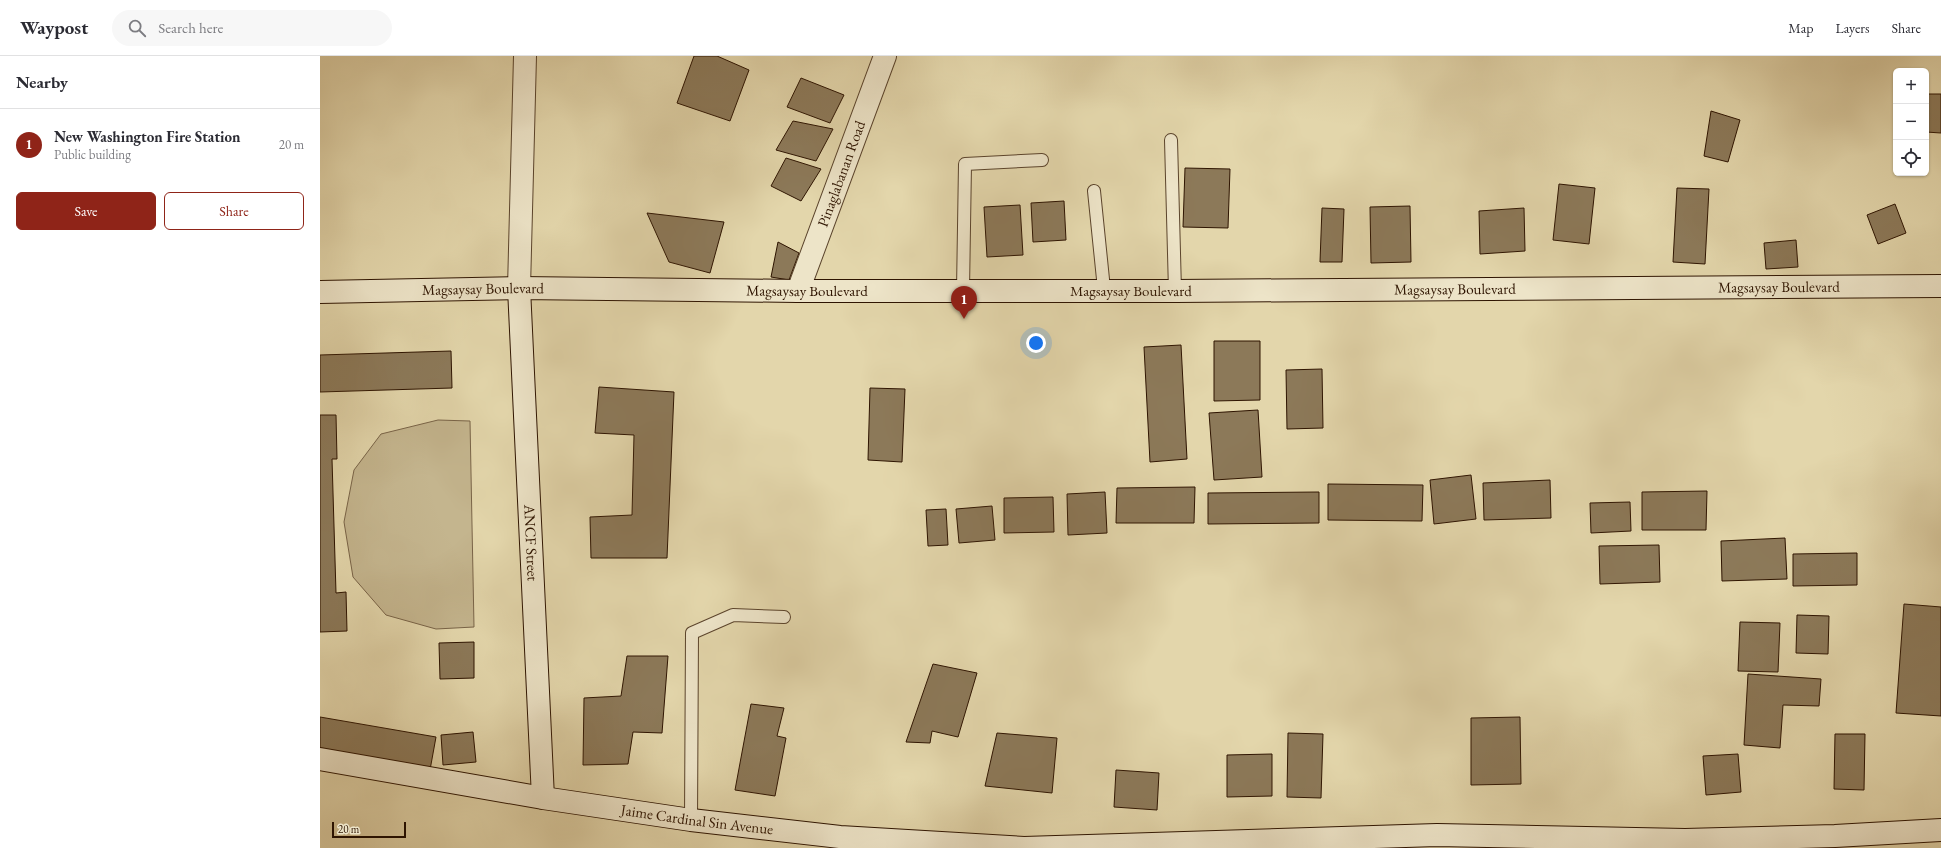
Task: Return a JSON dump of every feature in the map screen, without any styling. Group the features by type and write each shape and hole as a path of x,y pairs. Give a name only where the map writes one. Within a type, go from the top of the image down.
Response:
{"main road":[{"name":"ANCF Street","path":"525,56 520,288 543,798"},
{"name":"Pinaglabanan Road","path":"798,291 885,56"},
{"name":"Magsaysay Boulevard","path":"320,292 520,288 798,291 1104,289 1175,291 1941,286"},
{"name":"Jaime Cardinal Sin Avenue","path":"320,759 543,798 840,842 1024,848 1437,841 1685,840 1835,836 1941,830"}],"lane":[{"path":"1172,140 1175,291"},
{"path":"963,290 965,164 1042,160"},
{"path":"1094,191 1104,289"},
{"path":"691,820 692,633 733,615 784,617"}],"shaded area":[{"path":"438,420 470,421 474,627 436,629 386,615 353,577 344,522 354,470 381,434"}],"building":[{"path":"694,56 717,56 749,70 730,121 677,103"},
{"path":"801,78 844,95 830,123 787,107"},
{"path":"1929,94 1941,94 1941,133 1929,132"},
{"path":"1711,111 1740,120 1728,162 1704,156"},
{"path":"793,121 833,129 816,161 776,150"},
{"path":"786,158 821,169 801,201 771,186"},
{"path":"1185,168 1230,169 1228,228 1183,227"},
{"path":"1559,184 1595,188 1589,244 1553,240"},
{"path":"1677,188 1709,189 1705,264 1673,262"},
{"path":"1064,201 1066,240 1033,242 1031,203"},
{"path":"1895,204 1906,233 1878,244 1867,215"},
{"path":"1020,205 1023,255 987,257 984,207"},
{"path":"1410,206 1411,262 1371,263 1370,207"},
{"path":"1322,208 1344,209 1342,262 1320,262"},
{"path":"1524,208 1525,251 1480,254 1479,211"},
{"path":"647,213 724,222 710,273 669,262"},
{"path":"1796,240 1798,267 1766,269 1764,243"},
{"path":"778,242 799,253 789,280 771,277"},
{"path":"1214,341 1260,341 1260,400 1214,401"},
{"path":"1181,345 1187,459 1150,462 1144,347"},
{"path":"451,351 452,388 320,392 320,355"},
{"path":"1322,369 1323,428 1287,429 1286,370"},
{"path":"599,387 674,392 667,558 591,558 590,517 632,515 634,435 595,433"},
{"path":"870,388 905,389 902,462 868,460"},
{"path":"1258,410 1262,477 1214,480 1209,413"},
{"path":"320,415 336,415 337,459 332,459 336,593 346,592 347,631 320,632"},
{"path":"1471,475 1476,519 1434,524 1430,480"},
{"path":"1550,480 1551,518 1484,520 1483,483"},
{"path":"1328,484 1423,485 1422,521 1328,520"},
{"path":"1195,487 1194,523 1116,523 1117,488"},
{"path":"1707,491 1706,530 1642,530 1642,492"},
{"path":"1105,492 1107,533 1068,535 1067,494"},
{"path":"1319,492 1319,523 1208,524 1208,493"},
{"path":"1053,497 1054,532 1004,533 1004,498"},
{"path":"1630,502 1631,531 1591,533 1590,503"},
{"path":"992,506 995,540 959,543 956,509"},
{"path":"946,509 948,545 928,546 926,510"},
{"path":"1785,538 1787,579 1722,581 1721,541"},
{"path":"1659,545 1660,582 1600,584 1599,546"},
{"path":"1857,553 1857,585 1793,586 1793,554"},
{"path":"1904,604 1941,607 1941,716 1896,713"},
{"path":"1797,615 1829,616 1828,654 1796,653"},
{"path":"1740,622 1780,623 1778,672 1738,671"},
{"path":"474,642 474,678 440,679 439,643"},
{"path":"627,656 668,656 662,733 633,732 628,764 583,765 584,698 621,696"},
{"path":"933,664 977,673 958,737 932,731 930,743 906,742"},
{"path":"1748,674 1821,679 1819,706 1783,705 1780,748 1744,745"},
{"path":"751,704 784,708 777,736 786,738 775,796 735,790"},
{"path":"320,717 436,737 430,770 320,752"},
{"path":"1520,717 1521,784 1471,785 1471,718"},
{"path":"473,732 476,762 443,765 441,735"},
{"path":"997,733 1057,738 1052,793 985,786"},
{"path":"1288,733 1323,734 1321,798 1287,797"},
{"path":"1835,734 1865,734 1864,790 1834,789"},
{"path":"1272,754 1272,796 1227,797 1227,755"},
{"path":"1738,754 1741,792 1706,795 1703,756"},
{"path":"1116,770 1159,773 1157,810 1114,807"}],"place":[{"name":"New Washington Fire Station","path":"964,319"}]}
